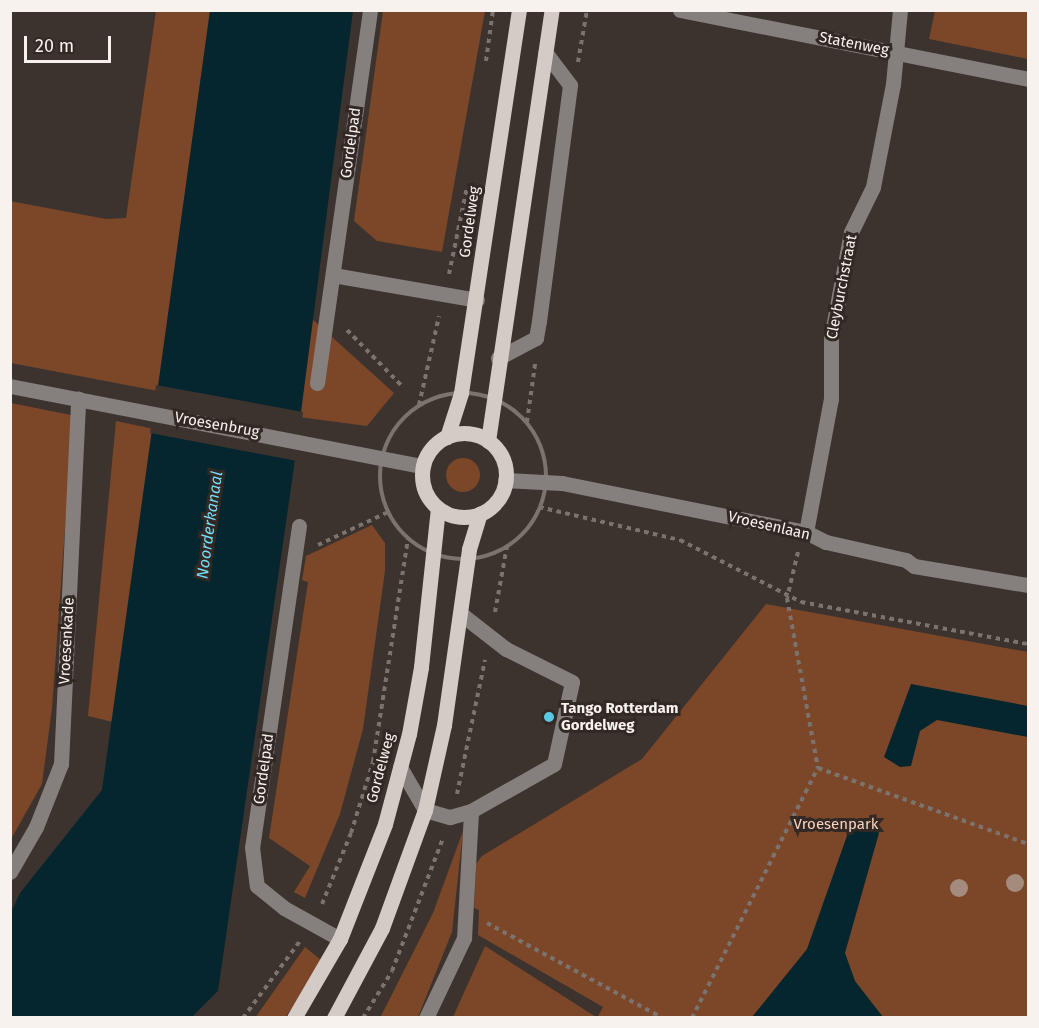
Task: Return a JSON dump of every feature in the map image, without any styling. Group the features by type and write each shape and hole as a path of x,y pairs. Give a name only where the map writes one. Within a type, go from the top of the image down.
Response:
{"main road":[{"name":"Gordelweg","path":"447,437 461,393 477,300 519,10"},
{"path":"488,441 498,358 552,10"},
{"path":"468,434 488,441 501,458 505,480 497,500 480,514 459,517 438,509 424,490 423,466 429,451 447,437 468,434"},
{"name":"Gordelweg","path":"294,1017 340,939 377,848 400,768 421,667 438,509"},
{"path":"334,1017 382,928 425,810 442,735 469,549 480,514"}],"street":[{"name":"Gordelpad","path":"317,383 370,10"},
{"name":"Statenweg","path":"680,10 1029,79"},
{"name":"Cleyburchstraat","path":"806,532 831,399 831,338 851,232 873,187 896,53 900,10"},
{"path":"498,358 536,338 570,85 545,52"},
{"path":"333,274 477,300"},
{"name":"Vroesenbrug","path":"10,386 423,466"},
{"name":"Vroesenkade","path":"10,872 36,827 61,764 78,398"},
{"name":"Vroesenlaan","path":"505,480 562,483 806,532 826,542 906,560 914,566 1029,585"},
{"name":"Gordelpad","path":"299,525 252,846 257,886 312,924 340,939"},
{"path":"400,768 425,810 450,817 471,811 554,764 572,682 506,649 461,614"},
{"path":"426,1017 464,938 467,917 471,811"}],"path":[{"path":"485,68 493,10"},
{"path":"570,85 581,53 587,10"},
{"name":"Gordelweg","path":"406,416 419,406 468,182"},
{"path":"327,310 403,387"},
{"path":"527,423 536,338"},
{"path":"296,555 388,512 380,480 382,459"},
{"path":"507,546 523,533 539,507 680,540 787,598 1029,644"},
{"name":"Gordelweg","path":"243,1017 277,977 312,924 351,833 373,762 408,538 388,512"},
{"path":"692,1017 818,768 787,598 806,532"},
{"path":"818,768 1029,844"},
{"path":"467,917 503,929 663,1017"}],"green space":[{"path":"156,11 210,11 158,391 11,363 10,201 106,219 126,218"},
{"path":"383,11 485,11 442,252 377,241 354,221"},
{"path":"935,11 1028,11 1028,59 929,39"},
{"path":"311,318 394,393 367,426 299,417"},
{"path":"11,403 71,415 73,419 52,708 42,784 11,839"},
{"path":"116,421 154,429 113,722 88,716"},
{"path":"463,458 475,463 480,475 475,487 463,492 451,487 446,475 451,463"},
{"path":"372,525 385,543 385,571 363,729 340,814 305,898 294,892 310,866 269,838 308,582 302,580 306,556"},
{"name":"Vroesenpark","path":"766,604 1028,652 1028,1017 597,1018 603,1007 478,935 479,910 474,908 476,864 482,856 642,759"},
{"path":"463,831 452,932 418,1017 380,1018 433,913"},
{"path":"485,946 596,1017 453,1017"},
{"path":"305,947 321,960 297,1002 285,1017 255,1018"}],"water":[{"name":"Noorderkanaal","path":"210,11 353,11 293,474 218,991 192,1017 11,1018 11,912 20,893 102,790"},
{"path":"911,684 1028,706 1028,737 937,720 920,731 911,766 900,767 884,757"},
{"path":"871,823 879,833 845,953 855,981 883,1017 752,1017 807,949 849,830"}],"pier":[{"path":"156,385 303,412 297,461 150,433"}],"place":[{"name":"Tango Rotterdam Gordelweg","path":"549,717"}]}
